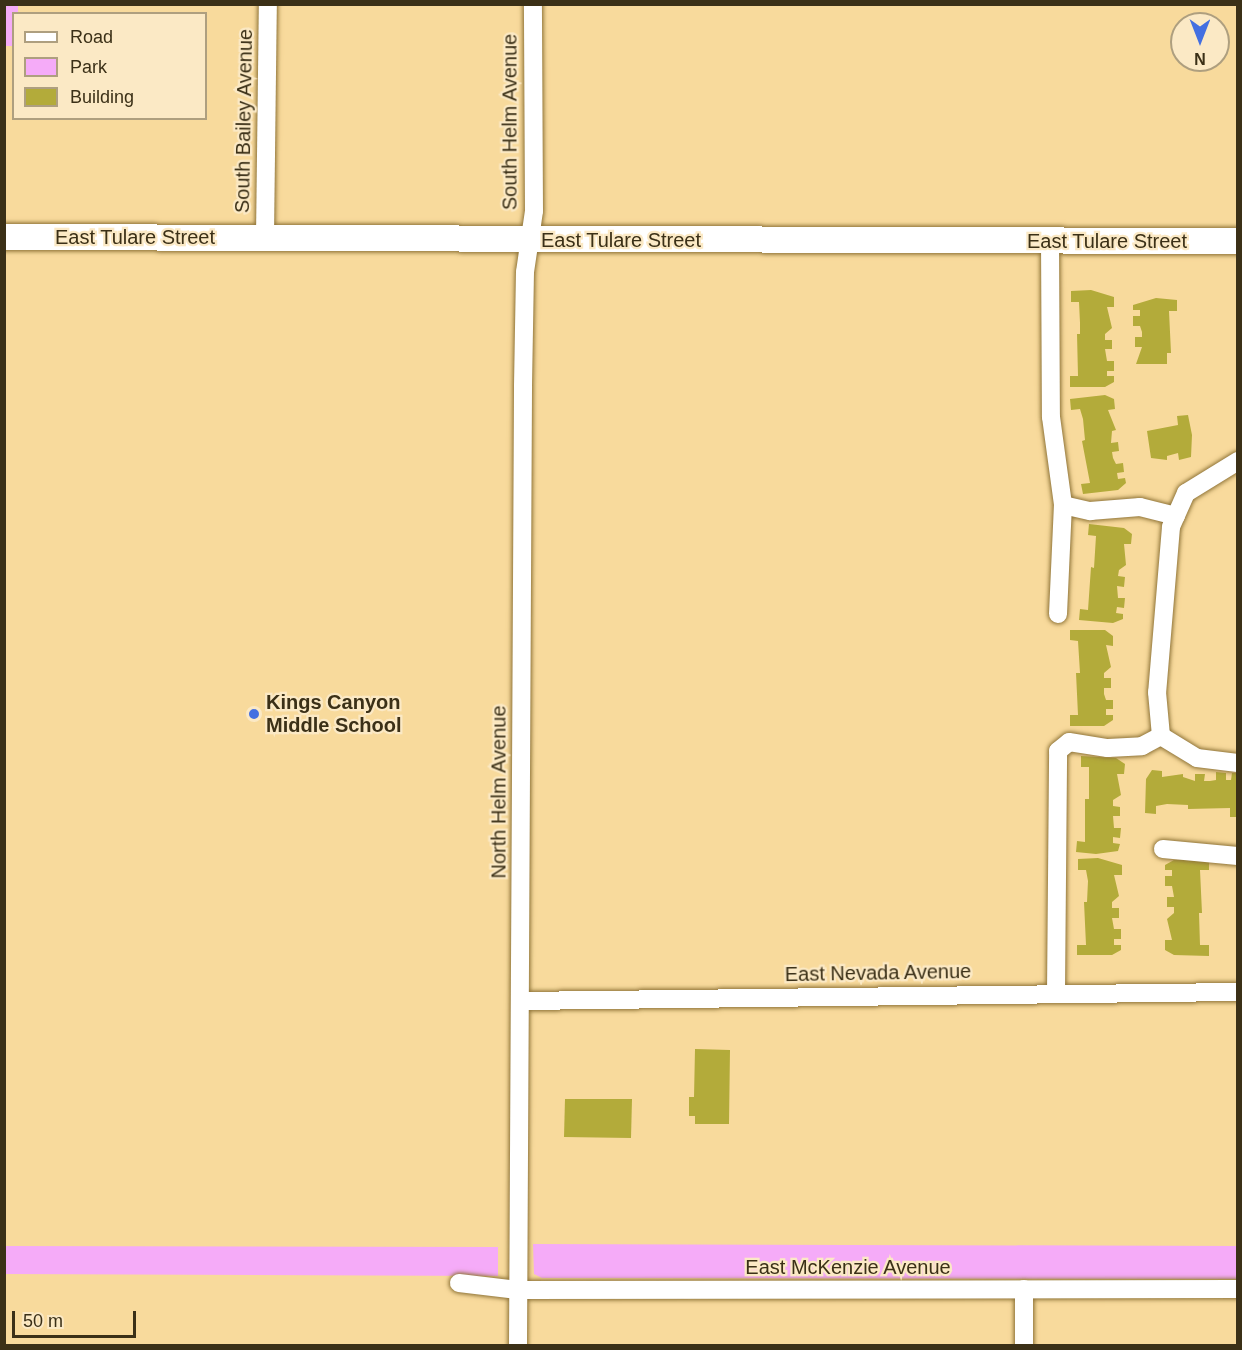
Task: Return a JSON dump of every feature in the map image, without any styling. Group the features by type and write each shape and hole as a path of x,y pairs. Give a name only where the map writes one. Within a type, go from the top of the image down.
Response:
{"main road":[{"name":"East Tulare Street","path":"4,237 1238,241"}],"street":[{"name":"South Bailey Avenue","path":"265,237 268,4"},
{"name":"South Helm Avenue","path":"530,240 534,211 533,4"},
{"name":"North Helm Avenue","path":"518,1346 523,386 525,272 530,240"},
{"path":"1050,240 1051,417 1063,506 1059,614"},
{"path":"1161,736 1157,692 1162,601 1171,527 1186,493 1238,461"},
{"path":"1063,506 1090,511 1140,507 1176,516"},
{"path":"1161,736 1197,758 1238,763"},
{"path":"1056,993 1058,751 1069,742 1108,748 1142,746 1161,736"},
{"path":"1163,849 1238,856"},
{"name":"East Nevada Avenue","path":"520,1001 1238,992"},
{"name":"East McKenzie Avenue","path":"459,1283 518,1290 1238,1289"},
{"path":"1024,1289 1024,1346"}],"green space":[{"path":"5,4 18,5 18,12 12,12 12,46 5,46"},
{"path":"533,1244 1237,1246 1237,1279 542,1278 534,1274"},
{"path":"5,1246 498,1247 498,1276 5,1274"}],"building":[{"path":"1091,290 1114,297 1114,307 1107,307 1112,328 1105,334 1105,340 1112,340 1112,349 1105,349 1107,361 1114,361 1114,371 1107,371 1107,376 1114,376 1114,382 1105,387 1070,387 1070,376 1078,376 1077,334 1080,334 1079,302 1071,302 1071,291"},
{"path":"1156,298 1177,300 1177,311 1169,311 1171,353 1167,353 1167,364 1136,364 1142,347 1135,347 1135,337 1142,337 1142,332 1140,326 1133,326 1133,316 1140,316 1140,310 1133,310 1133,305"},
{"path":"1105,395 1114,399 1115,409 1108,410 1116,430 1112,431 1111,443 1118,442 1119,451 1112,452 1116,464 1123,463 1124,472 1117,473 1118,479 1125,478 1126,483 1118,490 1083,494 1081,484 1090,483 1082,441 1085,440 1083,419 1080,409 1071,410 1070,399"},
{"path":"1188,415 1192,435 1191,457 1179,460 1178,453 1167,456 1167,460 1151,458 1147,431 1178,425 1177,416"},
{"path":"1089,524 1124,528 1132,534 1131,544 1124,544 1126,565 1119,570 1118,576 1125,577 1124,587 1117,586 1118,598 1125,598 1124,608 1117,607 1116,613 1123,614 1123,619 1113,623 1079,620 1080,609 1088,610 1091,567 1094,568 1096,536 1088,535"},
{"path":"1070,630 1105,630 1113,636 1113,646 1106,645 1111,667 1104,673 1104,678 1111,678 1111,688 1104,688 1104,694 1106,700 1113,700 1113,709 1106,709 1106,715 1113,715 1113,720 1104,726 1070,726 1070,715 1078,715 1076,673 1080,673 1078,641 1070,640"},
{"path":"1081,756 1116,758 1125,764 1124,774 1117,774 1121,795 1113,800 1113,806 1120,807 1120,816 1113,816 1114,828 1121,828 1120,838 1113,837 1113,843 1120,844 1118,851 1096,854 1076,852 1077,841 1085,842 1085,799 1089,799 1089,767 1081,767"},
{"path":"1152,770 1162,771 1162,777 1183,774 1183,777 1195,781 1195,774 1205,774 1204,781 1210,781 1216,780 1216,772 1226,773 1226,780 1231,780 1232,773 1237,773 1238,817 1230,817 1230,808 1188,809 1188,805 1167,804 1156,806 1156,814 1145,813 1146,779"},
{"path":"1098,858 1122,865 1122,875 1114,875 1119,896 1112,902 1112,908 1119,908 1119,918 1112,918 1114,929 1121,929 1121,939 1114,939 1114,945 1121,945 1121,950 1112,955 1077,955 1077,945 1086,945 1084,902 1087,902 1088,881 1086,870 1078,870 1078,859"},
{"path":"1174,860 1209,860 1209,870 1200,870 1202,913 1199,913 1200,945 1209,945 1209,956 1174,955 1165,950 1165,940 1172,940 1167,919 1174,913 1174,907 1167,907 1167,897 1174,897 1172,886 1165,886 1165,876 1172,876 1172,870 1165,870 1165,865"},
{"path":"695,1049 730,1050 729,1124 695,1124 695,1116 689,1116 689,1097 694,1097"},
{"path":"565,1099 632,1099 631,1138 564,1137"}],"place":[{"name":"Kings Canyon Middle School","path":"254,714"}]}
